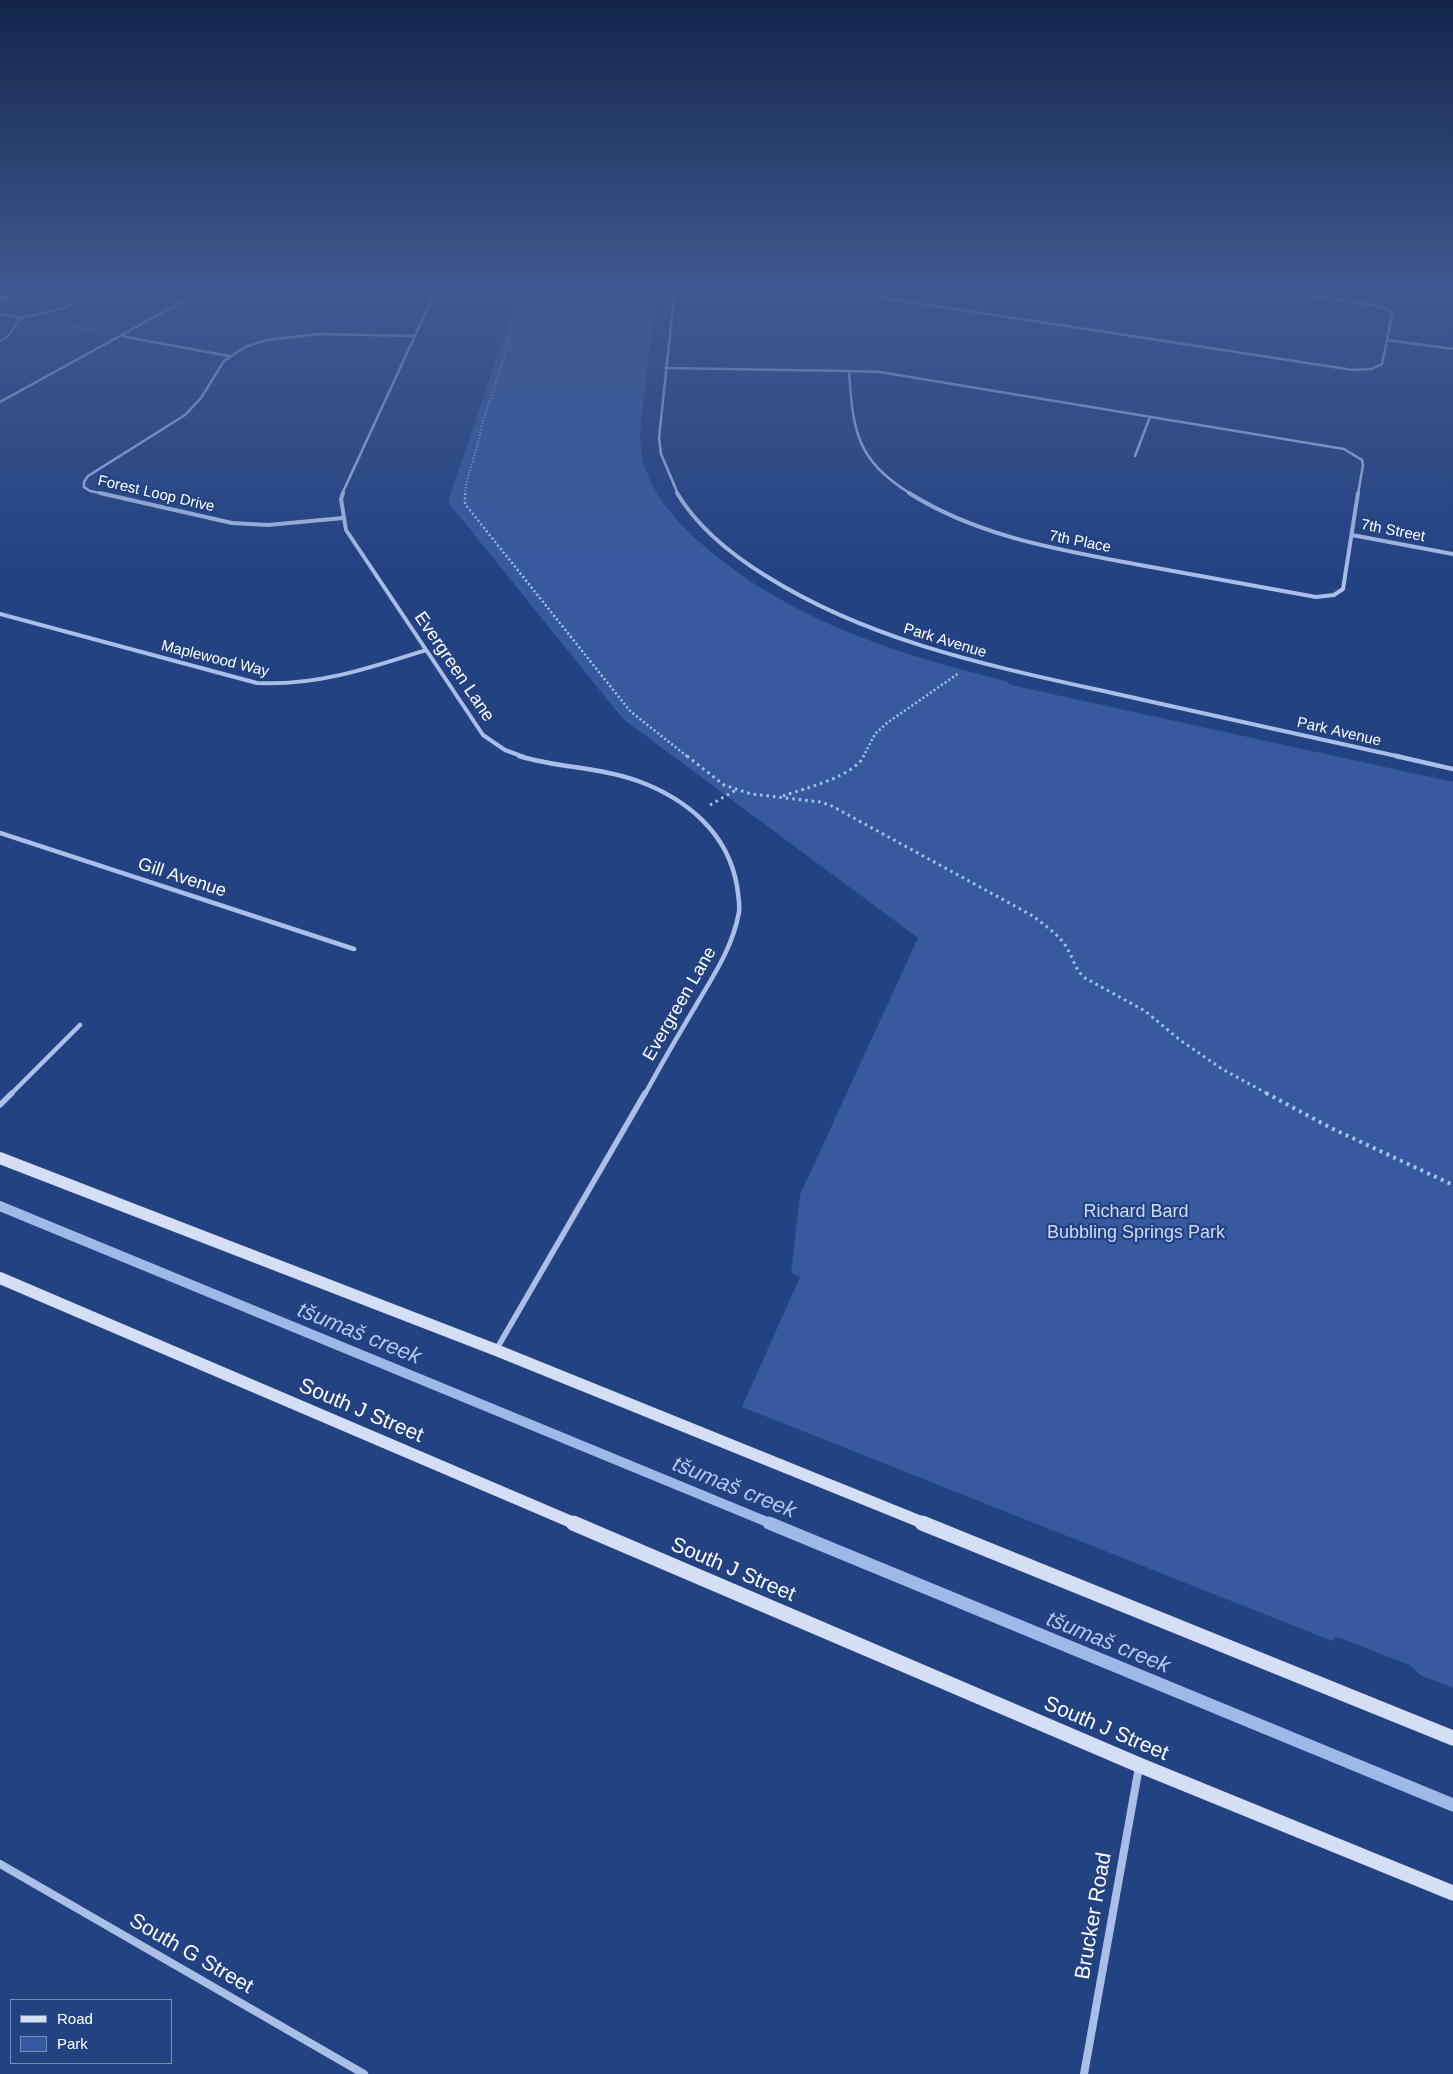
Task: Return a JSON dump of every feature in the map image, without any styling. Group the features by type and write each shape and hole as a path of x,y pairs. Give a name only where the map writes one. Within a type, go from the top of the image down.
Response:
{"street":[{"path":"0,402 32,385"},
{"name":"Forest Loop Drive","path":"209,385 204,395 185,415 88,476 84,482 84,487 232,523 268,525 343,518"},
{"name":"Evergreen Lane","path":"392,385 345,486 341,499 346,530 483,735 506,751 538,761 615,773 639,780 668,794 697,813 725,846 737,878 739,911 727,952 496,1350"},
{"name":"Park Avenue","path":"663,385 659,428 661,453 669,476 684,507 723,546 764,576 814,604 859,624 922,647 969,661 1453,769"},
{"name":"7th Place","path":"850,385 854,426 861,447 874,466 908,493 932,508 1011,539 1063,551 1316,598 1338,594 1343,589 1352,536"},
{"name":"7th Street","path":"958,385 1344,449 1355,454 1362,460 1363,465 1352,536 1453,554"},
{"path":"1135,456 1150,417"},
{"name":"Maplewood Way","path":"0,614 257,683 278,685 321,682 426,650"},
{"name":"Gill Avenue","path":"0,833 354,949"},
{"path":"0,1105 80,1025"},
{"path":"0,1158 496,1350 1453,1738"},
{"name":"South J Street","path":"0,1278 1139,1765 1453,1893"},
{"name":"Brucker Road","path":"1084,2074 1139,1765"},
{"name":"South G Street","path":"0,1864 364,2074"}],"path":[{"path":"495,385 481,428 479,446 472,458 465,492 465,504 630,711 724,785 736,790 820,802 837,808 1018,906 1057,935 1066,946 1078,972 1085,978 1145,1011 1180,1040 1222,1069 1331,1128 1453,1185"},
{"path":"780,797 831,779 860,765 875,734 887,723 962,671 969,661"},
{"path":"697,813 736,790"}],"green space":[{"name":"Richard Bard Bubbling Springs Park","path":"487,385 646,385 640,434 642,457 656,492 690,534 710,551 743,576 777,598 813,616 850,633 888,647 927,660 1006,681 1011,685 1453,782 1453,1688 1420,1675 1410,1665 1337,1637 1332,1641 742,1407 800,1277 791,1273 800,1195 918,938 623,719 448,502"}],"waterway":[{"name":"tšumaš creek","path":"0,1206 772,1524"},
{"name":"tšumaš creek","path":"769,1523 1453,1805"}]}
